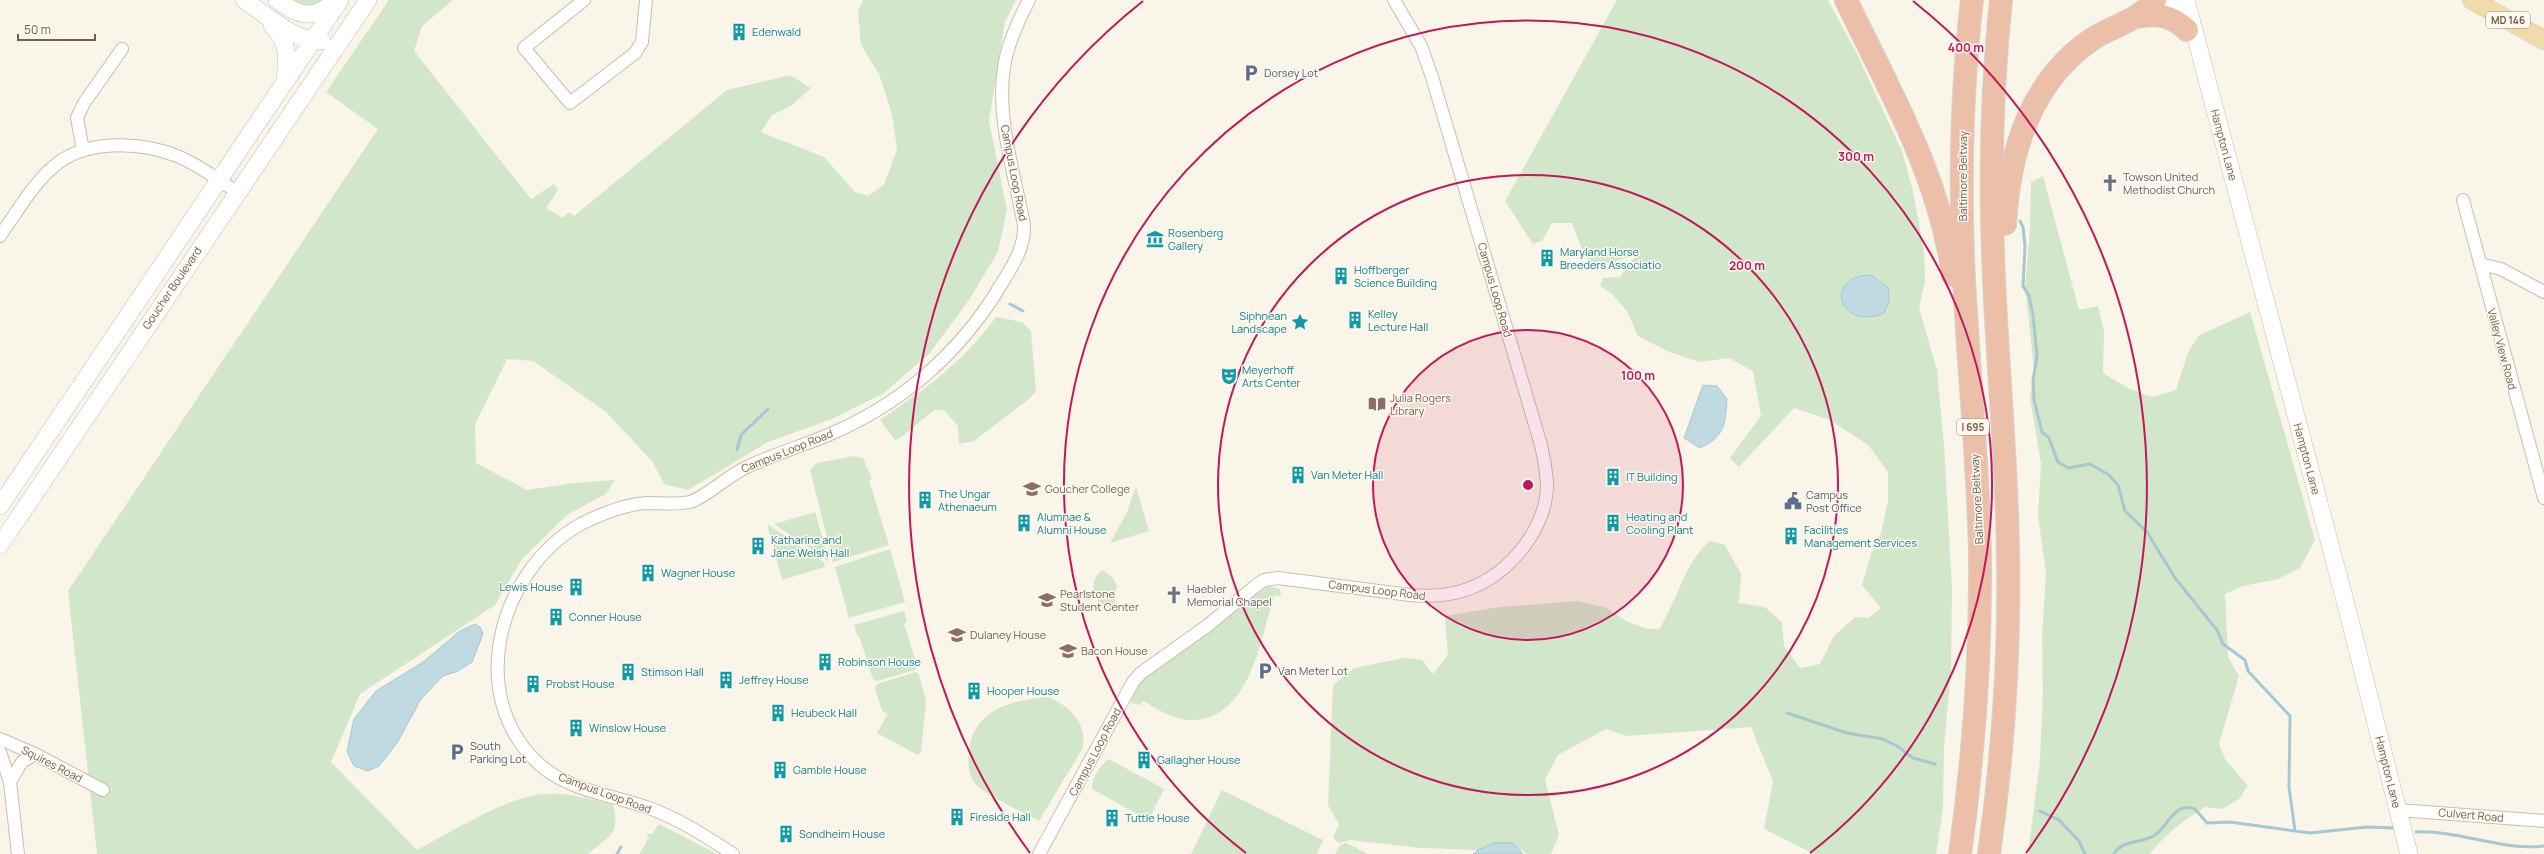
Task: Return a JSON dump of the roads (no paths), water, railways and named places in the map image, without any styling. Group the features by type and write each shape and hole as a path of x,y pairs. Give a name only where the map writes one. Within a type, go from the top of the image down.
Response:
{"highway":[{"path":"1846,0 1918,148 1941,213 1950,253 1973,418"},
{"name":"Baltimore Beltway","path":"1960,854 1975,726 1980,554 1963,257 1963,104 1972,0"},
{"name":"I 695","path":"1989,854 1996,803 2008,657 2008,553 1992,207 1994,103 2001,0"},
{"path":"2136,17 2155,0"},
{"path":"2008,553 2005,223 2007,193 2021,132 2031,109 2044,87 2058,69 2091,39 2136,17 2150,14 2170,17 2187,30"}],"main road":[{"path":"244,0 296,35 313,40 332,40 345,34"},
{"path":"277,0 297,13 306,15 320,12 337,0"},
{"name":"Goucher Boulevard","path":"0,506 340,0"},
{"name":"Goucher Boulevard","path":"0,544 368,0"},
{"name":"Hampton Lane","path":"2170,0 2187,30 2202,64"},
{"name":"Hampton Lane","path":"2186,0 2409,854"},
{"name":"MD 146","path":"2472,0 2544,40"},
{"path":"261,11 285,41 288,57 285,82"}],"street":[{"path":"584,0 524,48 570,103 635,54 642,42 646,0"},
{"name":"Campus Loop Road","path":"733,854 652,809 568,782 545,769 536,760 516,734 500,689 498,659 506,615 517,591 532,568 552,545 580,525 609,512 636,504 691,502 739,470 857,422 888,404 921,380 968,332 1019,255 1024,240 1024,225 1004,118 1002,81 1010,42 1028,0"},
{"name":"Campus Loop Road","path":"1039,854 1133,682 1141,673 1207,626 1258,584 1264,580 1278,578 1430,597 1469,589 1507,565 1520,551 1540,516 1547,482 1541,445 1432,77 1421,46 1394,0"},
{"path":"83,150 77,118 84,102 122,48"},
{"path":"0,236 51,168 65,158 83,150 123,145 147,148 177,156 237,192"},
{"name":"Valley View Road","path":"2463,200 2543,495"},
{"path":"2480,264 2501,269 2544,292"},
{"name":"Squires Road","path":"0,739 35,754 103,790"},
{"path":"0,752 10,782 18,854"},
{"path":"10,782 22,762 35,754"},
{"name":"Culvert Road","path":"2398,810 2544,821"}],"water":[{"path":"1866,275 1873,276 1888,288 1889,301 1884,313 1870,317 1858,316 1848,311 1843,303 1841,295 1844,286 1852,279"},
{"path":"1703,385 1717,386 1727,399 1722,429 1714,439 1700,448 1684,438"},
{"path":"475,624 480,627 483,634 472,662 458,671 443,676 421,699 397,743 379,766 368,771 354,766 347,751 354,719 376,691 423,662 460,631"},
{"path":"1494,843 1513,843 1523,854 1473,854 1478,850"}],"waterway":[{"path":"2020,221 2023,227 2025,246 2023,286 2029,296 2033,315 2037,356 2033,380 2034,400 2042,432 2049,438 2058,462 2068,468 2090,464 2109,475 2118,485 2125,511 2147,532 2175,578 2217,630 2223,644 2245,660 2248,671 2290,716 2289,787 2295,831"},
{"path":"1010,304 1023,311"},
{"path":"737,450 741,435 768,409"},
{"path":"1787,713 1847,733 1883,739 1897,746 1913,758 1935,764"},
{"path":"2114,854 2122,846 2144,840 2155,835 2177,811 2188,807 2195,809 2207,823 2230,822 2310,833 2367,827 2393,828"},
{"path":"2040,811 2059,820 2079,841 2085,854"},
{"path":"2416,832 2448,834 2512,846 2544,846"},
{"path":"617,854 621,847"}],"place":[{"name":"Edenwald","path":"739,32"},
{"name":"Dorsey Lot","path":"1251,73"},
{"name":"Towson United Methodist Church","path":"2110,183"},
{"name":"Rosenberg Gallery","path":"1155,239"},
{"name":"Maryland Horse Breeders Associatio","path":"1547,258"},
{"name":"Hoffberger Science Building","path":"1341,276"},
{"name":"Kelley Lecture Hall","path":"1355,320"},
{"name":"Siphnean Landscape","path":"1300,322"},
{"name":"Meyerhoff Arts Center","path":"1229,376"},
{"name":"Julia Rogers Library","path":"1377,404"},
{"name":"Van Meter Hall","path":"1298,475"},
{"name":"IT Building","path":"1613,477"},
{"name":"Goucher College","path":"1032,489"},
{"name":"The Ungar Athenaeum","path":"925,500"},
{"name":"Campus Post Office","path":"1793,501"},
{"name":"Alumnae & Alumni House","path":"1024,523"},
{"name":"Heating and Cooling Plant","path":"1613,523"},
{"name":"Facilities Management Services","path":"1791,536"},
{"name":"Katharine and Jane Welsh Hall","path":"758,546"},
{"name":"Wagner House","path":"648,573"},
{"name":"Lewis House","path":"576,587"},
{"name":"Haebler Memorial Chapel","path":"1174,595"},
{"name":"Pearlstone Student Center","path":"1047,600"},
{"name":"Conner House","path":"556,617"},
{"name":"Dulaney House","path":"957,635"},
{"name":"Bacon House","path":"1068,651"},
{"name":"Robinson House","path":"825,662"},
{"name":"Van Meter Lot","path":"1265,671"},
{"name":"Stimson Hall","path":"628,672"},
{"name":"Jeffrey House","path":"726,680"},
{"name":"Probst House","path":"533,684"},
{"name":"Hooper House","path":"974,691"},
{"name":"Heubeck Hall","path":"778,713"},
{"name":"Winslow House","path":"576,728"},
{"name":"South Parking Lot","path":"457,752"},
{"name":"Gallagher House","path":"1144,760"},
{"name":"Gamble House","path":"780,770"},
{"name":"Fireside Hall","path":"957,817"},
{"name":"Tuttle House","path":"1112,818"},
{"name":"Sondheim House","path":"786,834"}]}
